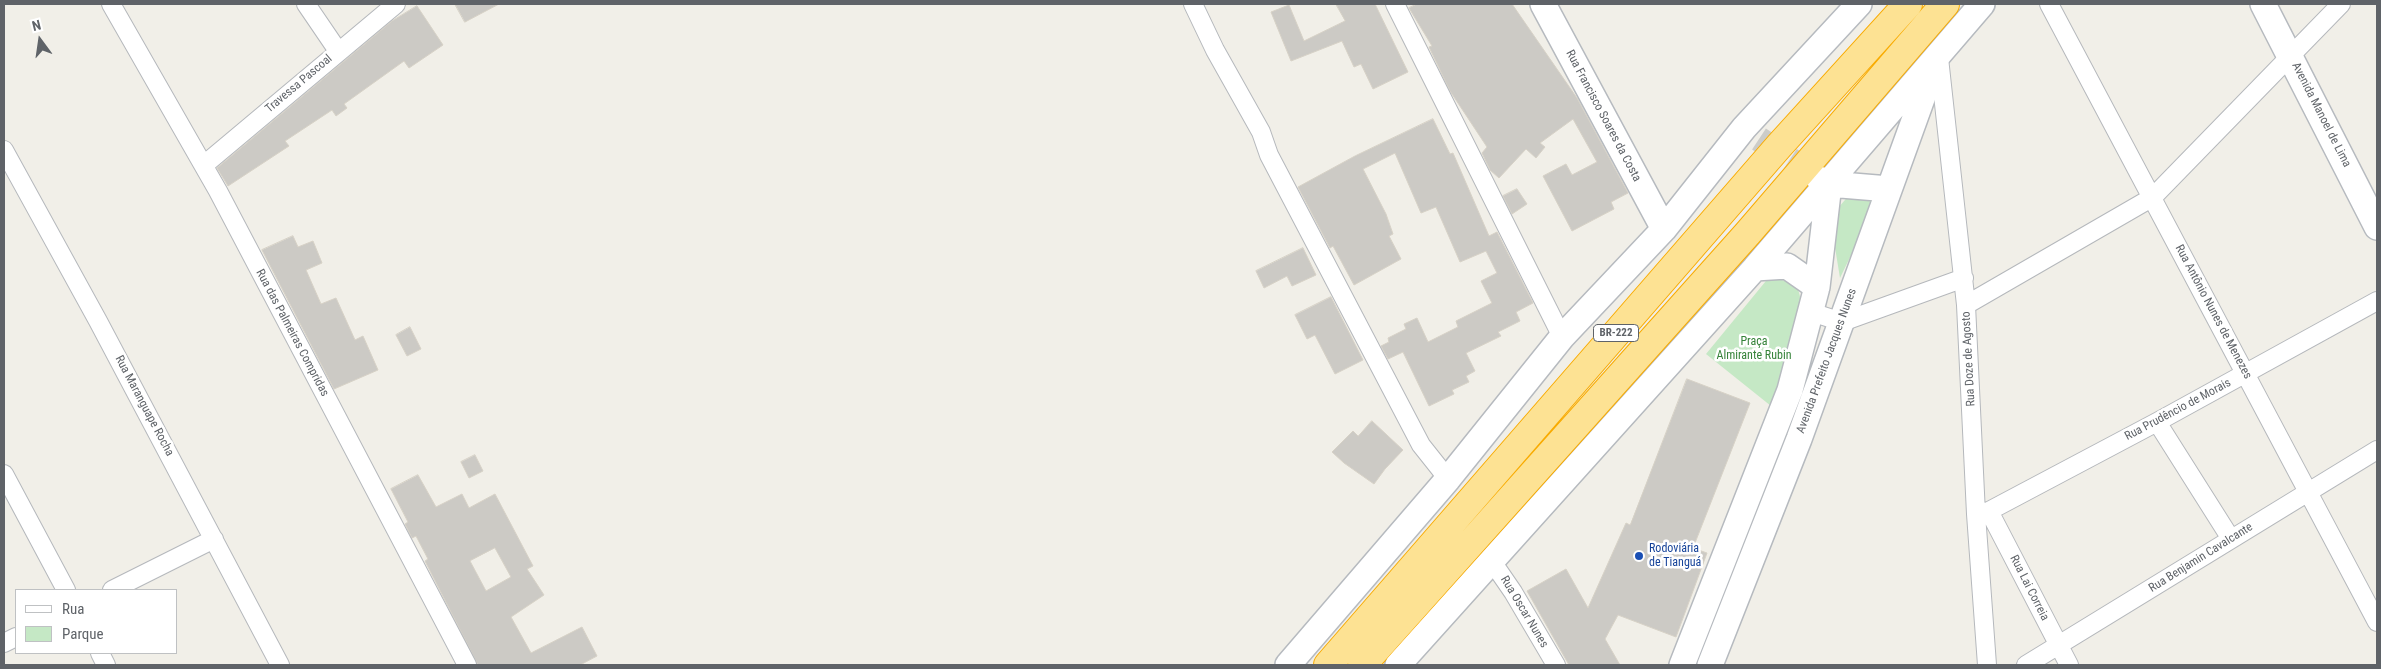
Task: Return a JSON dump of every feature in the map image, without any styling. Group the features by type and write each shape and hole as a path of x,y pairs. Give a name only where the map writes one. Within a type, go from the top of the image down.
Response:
{"highway":[{"name":"BR-222","path":"1328,665 1772,154 1908,4"},
{"name":"BR-222","path":"1362,665 1748,233 1944,4"}],"main road":[{"name":"Rua Francisco Soares da Costa","path":"1543,4 1664,229"},
{"path":"1288,665 1448,479 1562,337 1752,133 1859,4"},
{"path":"1398,665 1755,268 1822,181 1982,4"},
{"name":"Avenida Manoel de Lima","path":"2263,4 2377,227"},
{"name":"Avenida Prefeito Jacques Nunes","path":"1710,665 1814,399 1938,54"},
{"path":"1822,181 1890,189"},
{"name":"Avenida Prefeito Jacques Nunes","path":"1682,665 1790,390 1817,287 1822,181"},
{"path":"1755,268 1787,266 1817,287"},
{"path":"1790,390 1814,399"},
{"path":"1758,472 1782,482"},
{"path":"1727,551 1751,560"},
{"path":"1695,632 1719,642"}],"street":[{"name":"Rua das Palmeiras Compridas","path":"111,4 204,165 467,665"},
{"path":"306,4 338,51"},
{"name":"Travessa Pascoal","path":"204,165 396,4"},
{"path":"1193,4 1215,50 1261,132 1269,155 1421,445 1448,479"},
{"path":"1395,4 1562,337"},
{"name":"Rua Antônio Nunes de Menezes","path":"2049,4 2377,622"},
{"path":"1966,305 2153,198 2290,54 2341,4"},
{"name":"Rua Doze de Agosto","path":"1938,54 1964,278 1982,512 1987,665"},
{"name":"Rua Maranguape Rocha","path":"4,150 98,321 280,665"},
{"path":"1811,312 1842,322 1964,278"},
{"name":"Rua Prudêncio de Morais","path":"1982,512 2157,422 2377,302"},
{"path":"2157,422 2231,539"},
{"name":"Rua Benjamin Cavalcante","path":"2026,665 2377,450"},
{"path":"4,474 65,589"},
{"name":"Rua Lai Correia","path":"1982,512 2069,665"},
{"path":"114,589 214,540"},
{"name":"Rua Oscar Nunes","path":"1491,560 1514,592 1556,665"}],"green space":[{"path":"1852,192 1881,193 1840,278 1830,217"},
{"name":"Praça Almirante Rubin","path":"1770,276 1797,285 1803,308 1771,406 1706,354"}],"building":[{"path":"455,4 499,4 465,22"},
{"path":"1336,4 1375,4 1408,72 1373,89 1361,64 1354,67 1342,41 1291,61 1271,12 1289,5 1304,41 1345,21"},
{"path":"1417,4 1512,4 1577,98 1628,193 1611,202 1614,209 1572,231 1543,176 1566,164 1572,175 1597,162 1573,119 1540,143 1545,147 1536,158 1526,149 1499,178 1490,170 1482,153 1487,147 1450,91 1429,47 1432,46 1409,8"},
{"path":"417,6 443,45 409,68 404,61 344,104 347,108 336,116 332,110 285,141 289,146 228,186 217,168 392,21"},
{"path":"1433,119 1450,154 1453,153 1489,236 1497,232 1533,303 1516,312 1520,321 1498,332 1501,336 1466,353 1475,371 1466,376 1469,382 1452,390 1454,394 1429,406 1403,352 1388,359 1381,346 1389,342 1388,338 1406,329 1404,324 1417,318 1428,342 1458,327 1456,321 1492,303 1481,281 1497,273 1486,251 1460,262 1436,207 1421,213 1395,153 1363,169 1386,214 1393,234 1389,236 1401,259 1354,285 1333,246 1330,248 1298,187 1355,156"},
{"path":"1517,189 1527,204 1512,214 1503,196"},
{"path":"293,236 298,247 313,241 322,263 306,270 321,304 336,298 355,340 363,336 378,370 334,389 262,250"},
{"path":"1303,248 1316,275 1292,286 1287,276 1264,288 1256,271"},
{"path":"1331,297 1363,360 1335,374 1315,335 1307,339 1295,315"},
{"path":"410,327 421,349 407,356 396,335"},
{"path":"1687,379 1750,403 1693,548 1707,553 1676,637 1618,615 1605,639 1620,665 1569,665 1527,591 1566,569 1588,608 1626,523 1630,525"},
{"path":"1372,421 1403,450 1374,484 1332,452 1353,431 1358,436"},
{"path":"475,455 483,471 469,478 461,462"},
{"path":"418,475 436,507 462,494 469,508 495,494 533,566 527,569 544,595 511,617 531,653 582,627 597,656 580,665 478,665 425,561 428,559 416,536 412,538 405,524 408,522 391,489","holes":["495,548 511,577 486,591 470,561"]}],"tunnel":[{"path":"1759,139 1816,177"}],"place":[{"name":"Rodoviária de Tianguá","path":"1639,556"}]}
